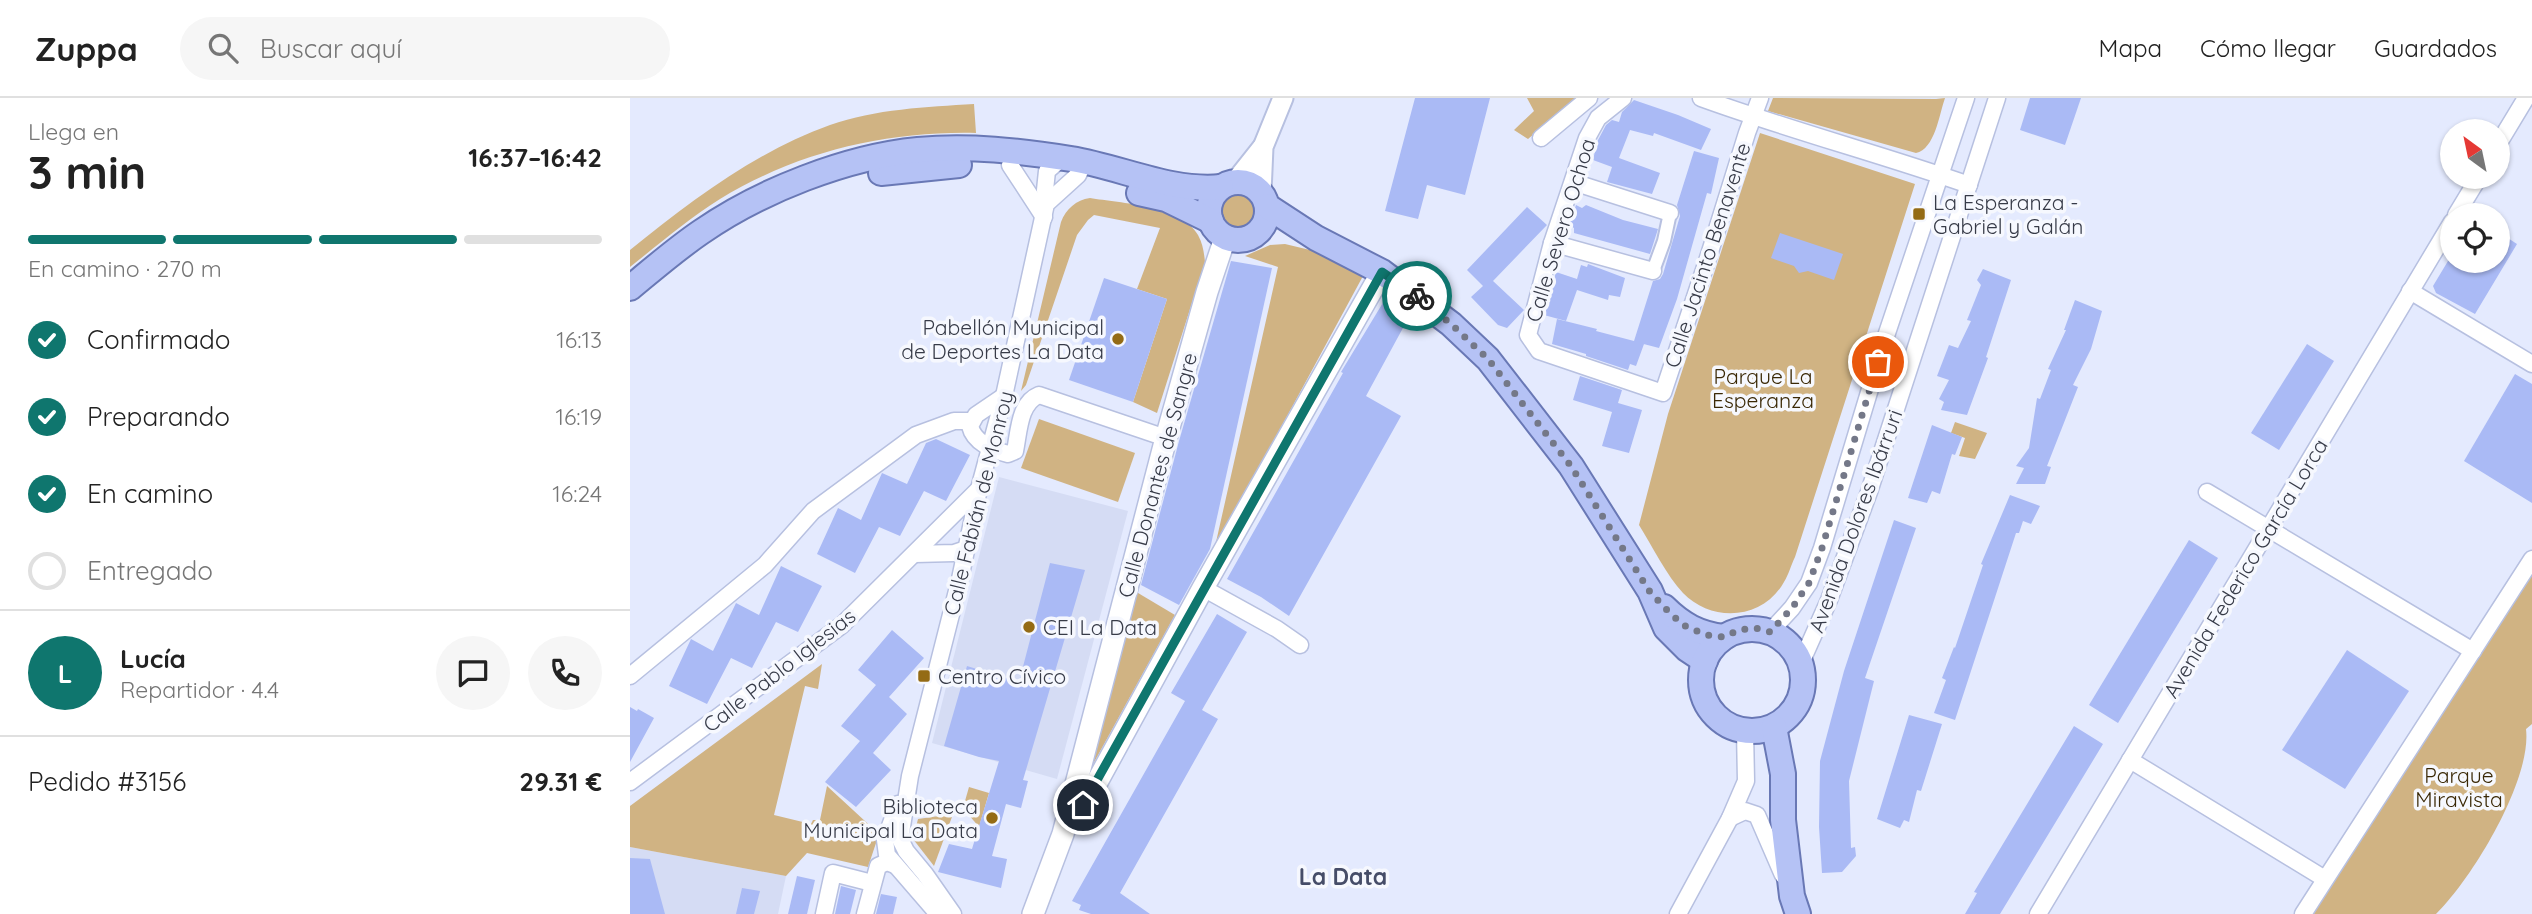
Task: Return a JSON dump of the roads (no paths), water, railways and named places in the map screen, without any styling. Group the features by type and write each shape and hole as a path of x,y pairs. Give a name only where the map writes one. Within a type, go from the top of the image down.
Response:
{"main road":[{"path":"630,288 719,220 777,192 840,167 918,150 1011,150 1068,166 1166,200 1238,241 1254,236 1260,230 1267,215 1264,200"},
{"path":"630,306 713,241 778,207 860,177 945,165 1068,166 1193,189 1228,185 1254,186 1264,200 1316,237 1382,272 1433,309 1488,359 1571,466 1650,592 1666,628 1687,649 1705,660"},
{"path":"1218,229 1211,201 1228,185"},
{"name":"Calle Donantes de Sangre","path":"1039,911 1063,834 1166,438 1207,292 1218,229"},
{"path":"1260,230 1316,237"},
{"path":"1068,808 1083,805 1091,793 1203,588 1382,272"},
{"path":"1650,592 1683,625 1706,635 1724,637"},
{"path":"1755,628 1770,632 1784,639 1801,663 1804,678 1802,693 1796,707 1786,719 1774,727 1745,731 1730,727 1717,718 1702,691 1701,676 1705,660 1712,647 1739,630 1755,628"},
{"path":"1774,727 1783,774 1783,820 1795,905"}],"street":[{"path":"1264,200 1261,169 1263,147 1283,98"},
{"path":"1541,138 1589,98"},
{"name":"Calle Severo Ochoa","path":"1528,335 1552,243 1587,138 1598,118 1623,98"},
{"path":"1701,98 1969,185"},
{"name":"Calle Jacinto Benavente","path":"1528,335 1539,351 1663,393 1760,98"},
{"name":"Avenida Dolores Ibárruri","path":"1770,632 1792,608 1809,583 1886,336 1966,98"},
{"name":"Avenida Dolores Ibárruri","path":"1801,663 1829,600 1869,492 1997,98"},
{"path":"2510,123 2524,99"},
{"path":"1228,185 1263,147"},
{"path":"1010,166 1045,211 1068,166"},
{"name":"Calle Fabián de Monroy","path":"937,914 887,855 885,840 909,776 960,579 1045,211 1045,190 1068,166"},
{"path":"1552,243 1653,271 1664,241 1670,213 1573,182"},
{"name":"Avenida Federico García Lorca","path":"2038,914 2440,242"},
{"path":"2410,291 2532,364"},
{"path":"1004,396 972,421 970,426 974,435 990,449 1009,454 1015,451 1024,409 1031,398 1039,395 1166,438"},
{"path":"630,676 765,565 813,510 861,474 916,435 954,421 972,421"},
{"name":"Calle Pablo Iglesias","path":"630,782 842,625 979,489"},
{"path":"2207,492 2473,651"},
{"path":"915,554 954,553 968,543 963,527 956,523 943,525"},
{"path":"940,552 960,579"},
{"path":"2303,914 2532,559"},
{"path":"1203,588 1277,629 1300,645"},
{"path":"1678,914 1730,818 1746,781 1745,731"},
{"path":"2130,760 2325,879"},
{"name":"Calle Fabián de Monroy","path":"909,776 900,839 953,914"},
{"path":"1730,818 1745,811 1757,815 1795,905"},
{"path":"865,914 875,871 881,863 895,865"},
{"path":"824,914 833,873 872,883"}],"place":[{"name":"La Esperanza - Gabriel y Galán","path":"1919,214"},
{"name":"Pabellón Municipal de Deportes La Data","path":"1118,339"},
{"name":"CEI La Data","path":"1029,627"},
{"name":"Centro Cívico","path":"924,676"},
{"name":"Biblioteca Municipal La Data","path":"992,818"}],"district":[{"name":"La Data","path":"1343,876"}],"park label":[{"name":"Parque La Esperanza","path":"1763,388"},
{"name":"Parque Miravista","path":"2459,787"}]}
